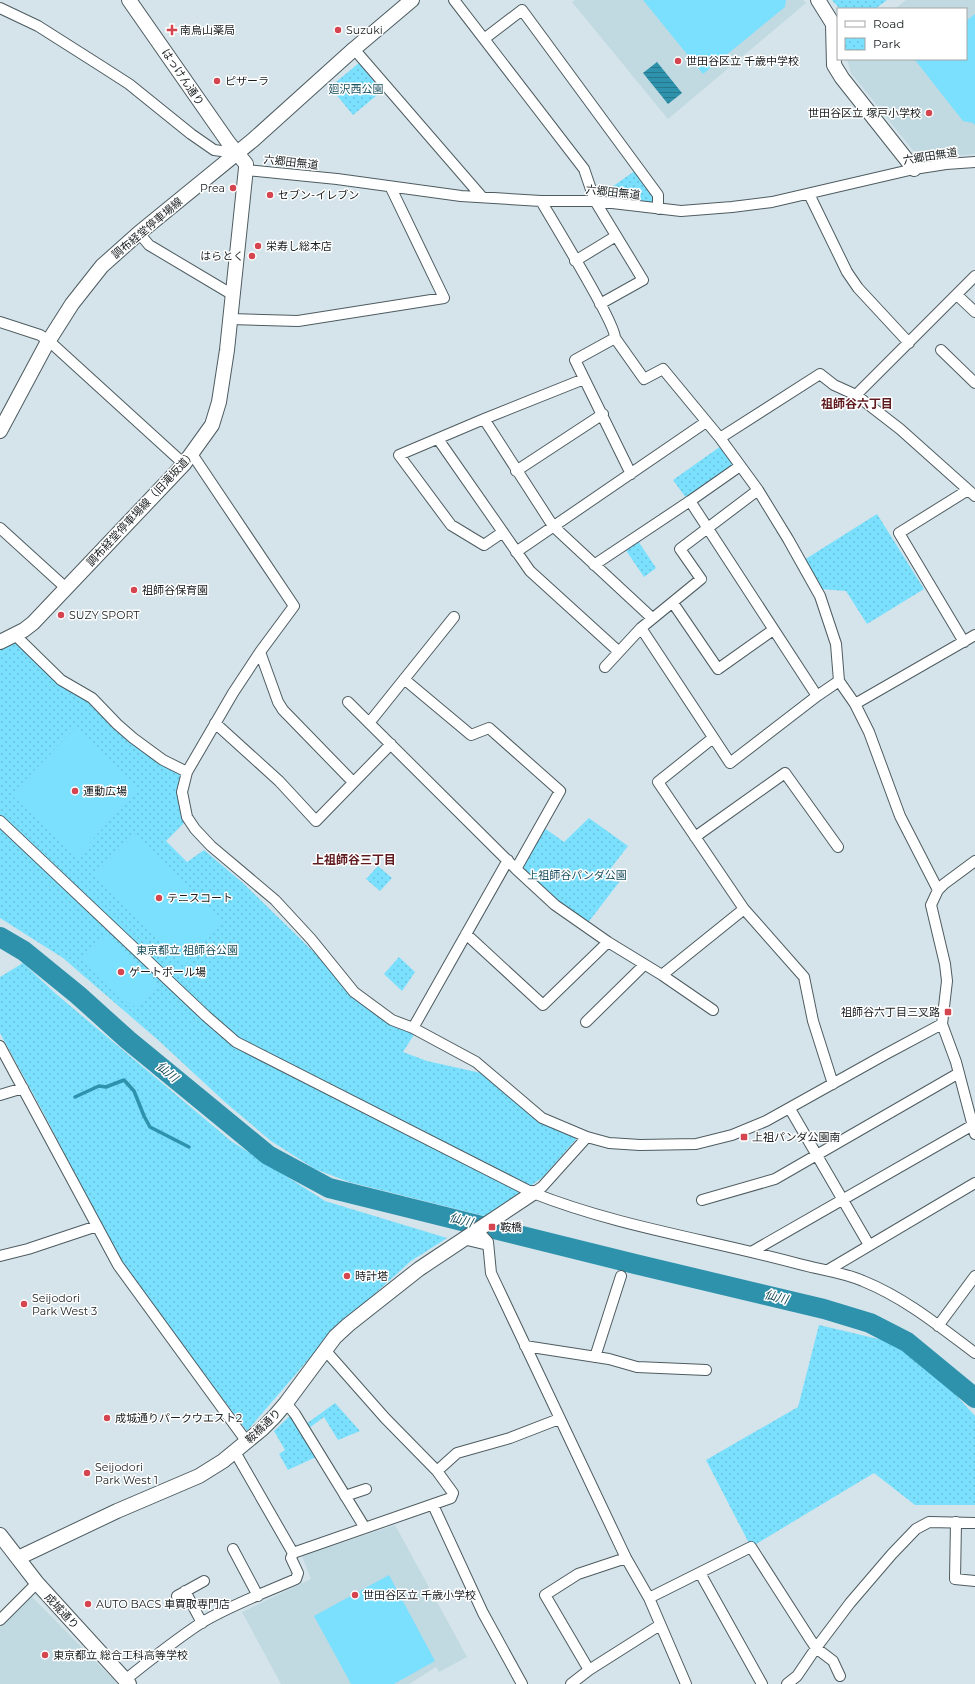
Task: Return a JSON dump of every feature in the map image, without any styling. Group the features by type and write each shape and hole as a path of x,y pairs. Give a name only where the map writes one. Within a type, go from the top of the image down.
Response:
{"street":[{"name":"はっけん通り","path":"129,0 237,153"},
{"name":"調布経堂停車場線","path":"0,431 35,362 72,304 98,271 138,233 237,153 354,49 412,0"},
{"path":"454,0 584,169 595,201 643,280 600,304"},
{"path":"818,0 833,24 834,65 842,78 914,169"},
{"path":"0,8 38,26 129,84 191,134 214,150 237,153 246,164 246,170"},
{"path":"484,39 522,10 658,195 658,209"},
{"path":"354,49 482,197"},
{"name":"六郷田無道","path":"246,170 337,179 391,188 462,196 541,201 595,201 681,211 772,202 914,169 946,164 975,162"},
{"name":"調布経堂停車場線（旧滝坂道）","path":"0,642 15,635 33,623 188,459 207,434 216,417 223,376 233,295 246,170"},
{"path":"230,319 298,321 444,298 391,188"},
{"path":"809,194 847,272 858,288 909,343"},
{"path":"541,201 600,304 615,333 615,338 644,379 663,369 720,438 758,490 788,539 820,596 836,644 839,681 855,704 869,732 900,816 938,890"},
{"path":"138,233 149,245 233,295"},
{"path":"576,261 616,236"},
{"path":"856,395 975,276"},
{"path":"957,295 975,312"},
{"path":"0,322 34,333 49,341 188,459 294,606 260,652 215,723 187,772 182,792 187,817 195,828 211,846 275,900 311,939 354,992 392,1020 413,1028 476,1062 542,1118 587,1137 616,1143 640,1145 696,1144 749,1129 942,1024"},
{"path":"615,338 575,360 603,414 631,474"},
{"path":"941,350 975,383"},
{"path":"720,438 820,374 834,385 856,395 900,429 971,493 899,533 964,642"},
{"path":"503,532 484,545 451,525 399,455 584,379"},
{"path":"516,471 603,414"},
{"path":"484,419 516,471 553,526 652,618"},
{"path":"516,552 706,422"},
{"path":"438,439 530,571 618,651"},
{"path":"594,564 740,466"},
{"path":"605,667 618,651 641,628 701,579 680,549 758,490"},
{"path":"690,501 817,696"},
{"path":"0,528 66,588"},
{"path":"673,602 718,669 773,630"},
{"path":"369,722 454,617"},
{"path":"641,628 712,738 730,763 817,696 839,681"},
{"path":"15,635 61,680 92,698 133,738 163,760 187,772"},
{"path":"855,704 975,635"},
{"path":"260,652 278,702 283,710 353,782"},
{"path":"404,679 471,735 489,728 560,791 516,869"},
{"path":"348,702 516,869 555,905 608,942 662,975 713,1010"},
{"path":"215,723 279,781 316,821 390,744"},
{"path":"712,738 658,782 744,909 804,978 813,1021 833,1084"},
{"path":"695,837 785,774 838,847"},
{"path":"0,821 206,1016 236,1042 533,1193 564,1205 701,1241 752,1251 863,1280 908,1304 975,1353"},
{"path":"413,1028 508,860"},
{"path":"752,1251 974,1129 959,1073 942,1024 947,981 945,964 931,905 938,890 953,876 975,862"},
{"path":"662,975 744,909"},
{"path":"466,934 543,1005 608,942"},
{"path":"586,1022 644,965"},
{"path":"0,1046 118,1265 247,1442"},
{"path":"702,1200 775,1179 959,1073"},
{"path":"0,1095 23,1088"},
{"path":"790,1108 818,1154 869,1245"},
{"path":"533,1193 542,1187 587,1137"},
{"path":"828,1270 975,1183"},
{"name":"鞍橋通り","path":"18,1558 89,1524 199,1476 235,1452 262,1430 286,1403 324,1350 348,1325 398,1284 533,1193"},
{"path":"0,1256 28,1249 97,1226"},
{"path":"469,1235 488,1244"},
{"path":"469,1235 488,1244"},
{"path":"488,1244 491,1273 626,1558 649,1598 686,1684"},
{"path":"595,1357 621,1276"},
{"path":"938,1326 975,1276"},
{"path":"525,1346 609,1359 637,1367 706,1370"},
{"path":"293,1553 433,1505 451,1498 453,1493 437,1471 385,1418 324,1350"},
{"path":"286,1403 295,1414 365,1528"},
{"path":"437,1471 457,1453 510,1438 559,1419"},
{"path":"127,1682 174,1642 202,1623 238,1604 296,1579 298,1573 291,1558 293,1553 235,1452"},
{"path":"345,1496 366,1489"},
{"path":"433,1505 483,1613 522,1684"},
{"path":"787,1684 797,1676 850,1603 892,1554 916,1529 929,1522 975,1523"},
{"path":"956,1522 956,1579 975,1581"},
{"name":"成城通り","path":"0,1535 37,1583 127,1682"},
{"path":"649,1598 751,1547 816,1648 833,1661 840,1676"},
{"path":"234,1549 258,1596"},
{"path":"589,1670 545,1595 578,1574 626,1558"},
{"path":"700,1573 762,1684"},
{"path":"202,1623 181,1594 204,1581"},
{"path":"0,1620 37,1583"},
{"path":"571,1684 589,1670 660,1625"}],"shaded area":[{"name":"世田谷区立 千歳中学校","path":"575,0 803,0 806,3 668,119 572,2"},
{"name":"世田谷区立 塚戸小学校","path":"906,0 975,0 975,154 923,159 919,158 851,73 847,60 967,60 967,8 896,8"},
{"path":"657,62 682,93 668,104 643,73"},
{"name":"世田谷区立 千歳小学校","path":"395,1525 467,1657 439,1672 436,1667 409,1684 281,1684 242,1612 311,1579 302,1556"},
{"name":"東京都立 総合工科高等学校","path":"30,1595 118,1684 0,1684 0,1627"}],"green space":[{"path":"643,0 786,0 785,7 703,74"},
{"path":"832,0 887,0 876,8 839,8"},
{"path":"975,14 975,125 973,123 963,121 915,60 967,60 967,20"},
{"name":"廻沢西公園","path":"359,63 382,91 353,115 330,87"},
{"path":"636,170 656,195 654,205 620,198 598,197"},
{"path":"721,446 734,464 686,498 673,480"},
{"path":"877,514 924,589 867,624 846,591 821,589 804,560"},
{"path":"636,538 656,568 644,577 623,546"},
{"name":"東京都立 祖師谷公園","path":"11,641 19,643 182,772 186,821 166,841 187,862 204,850 243,883 327,965 355,1000 395,1025 415,1033 403,1052 427,1061 481,1073 542,1124 563,1129 578,1137 543,1177 488,1217 349,1182 315,1169 271,1141 63,958 0,918 0,647"},
{"name":"運動広場","path":"74,729 139,788 78,856 11,795"},
{"name":"上祖師谷パンダ公園","path":"589,818 628,846 611,868 623,877 587,924 556,903 520,867 543,827 564,842"},
{"name":"テニスコート","path":"134,833 223,921 186,963 95,874"},
{"path":"378,866 392,878 380,891 366,879"},
{"name":"ゲートボール場","path":"105,935 159,986 137,1009 82,959"},
{"path":"399,957 415,972 402,991 384,974"},
{"path":"23,963 56,994 231,1141 325,1201 447,1238 411,1261 331,1333 247,1431 122,1265 43,1112 0,1033 0,977"},
{"path":"819,1325 912,1347 975,1416 975,1505 915,1505 874,1473 751,1547 706,1460 798,1407"},
{"path":"335,1403 360,1431 338,1440 324,1417 309,1428 306,1424"},
{"path":"292,1414 318,1456 288,1470 279,1454 285,1450 274,1431"},
{"path":"389,1575 435,1661 394,1684 351,1684 314,1616"}],"waterway":[{"name":"仙川","path":"0,937 24,951 78,995 128,1040 268,1155 329,1188 824,1309 870,1323 907,1342 975,1398"},
{"path":"75,1097 99,1086 106,1087 124,1080 134,1091 150,1127 189,1147"}],"place":[{"name":"南烏山薬局","path":"172,30"},
{"name":"Suzuki","path":"338,30"},
{"name":"世田谷区立 千歳中学校","path":"678,61"},
{"name":"ピザーラ","path":"217,81"},
{"name":"世田谷区立 塚戸小学校","path":"929,113"},
{"name":"Prea","path":"233,188"},
{"name":"セブン-イレブン","path":"270,195"},
{"name":"栄寿し総本店","path":"258,246"},
{"name":"はらとく","path":"252,256"},
{"name":"祖師谷保育園","path":"134,590"},
{"name":"SUZY SPORT","path":"61,615"},
{"name":"運動広場","path":"75,791"},
{"name":"テニスコート","path":"159,898"},
{"name":"ゲートボール場","path":"121,972"},
{"name":"祖師谷六丁目三叉路","path":"948,1012"},
{"name":"上祖パンダ公園南","path":"744,1137"},
{"name":"鞍橋","path":"492,1227"},
{"name":"時計塔","path":"347,1276"},
{"name":"Seijodori Park West 3","path":"24,1304"},
{"name":"成城通りパークウエスト2","path":"107,1418"},
{"name":"Seijodori Park West 1","path":"87,1473"},
{"name":"世田谷区立 千歳小学校","path":"355,1595"},
{"name":"AUTO BACS 車買取専門店","path":"88,1604"},
{"name":"東京都立 総合工科高等学校","path":"45,1655"}],"district":[{"name":"祖師谷六丁目","path":"857,404"},
{"name":"上祖師谷三丁目","path":"354,860"}]}
